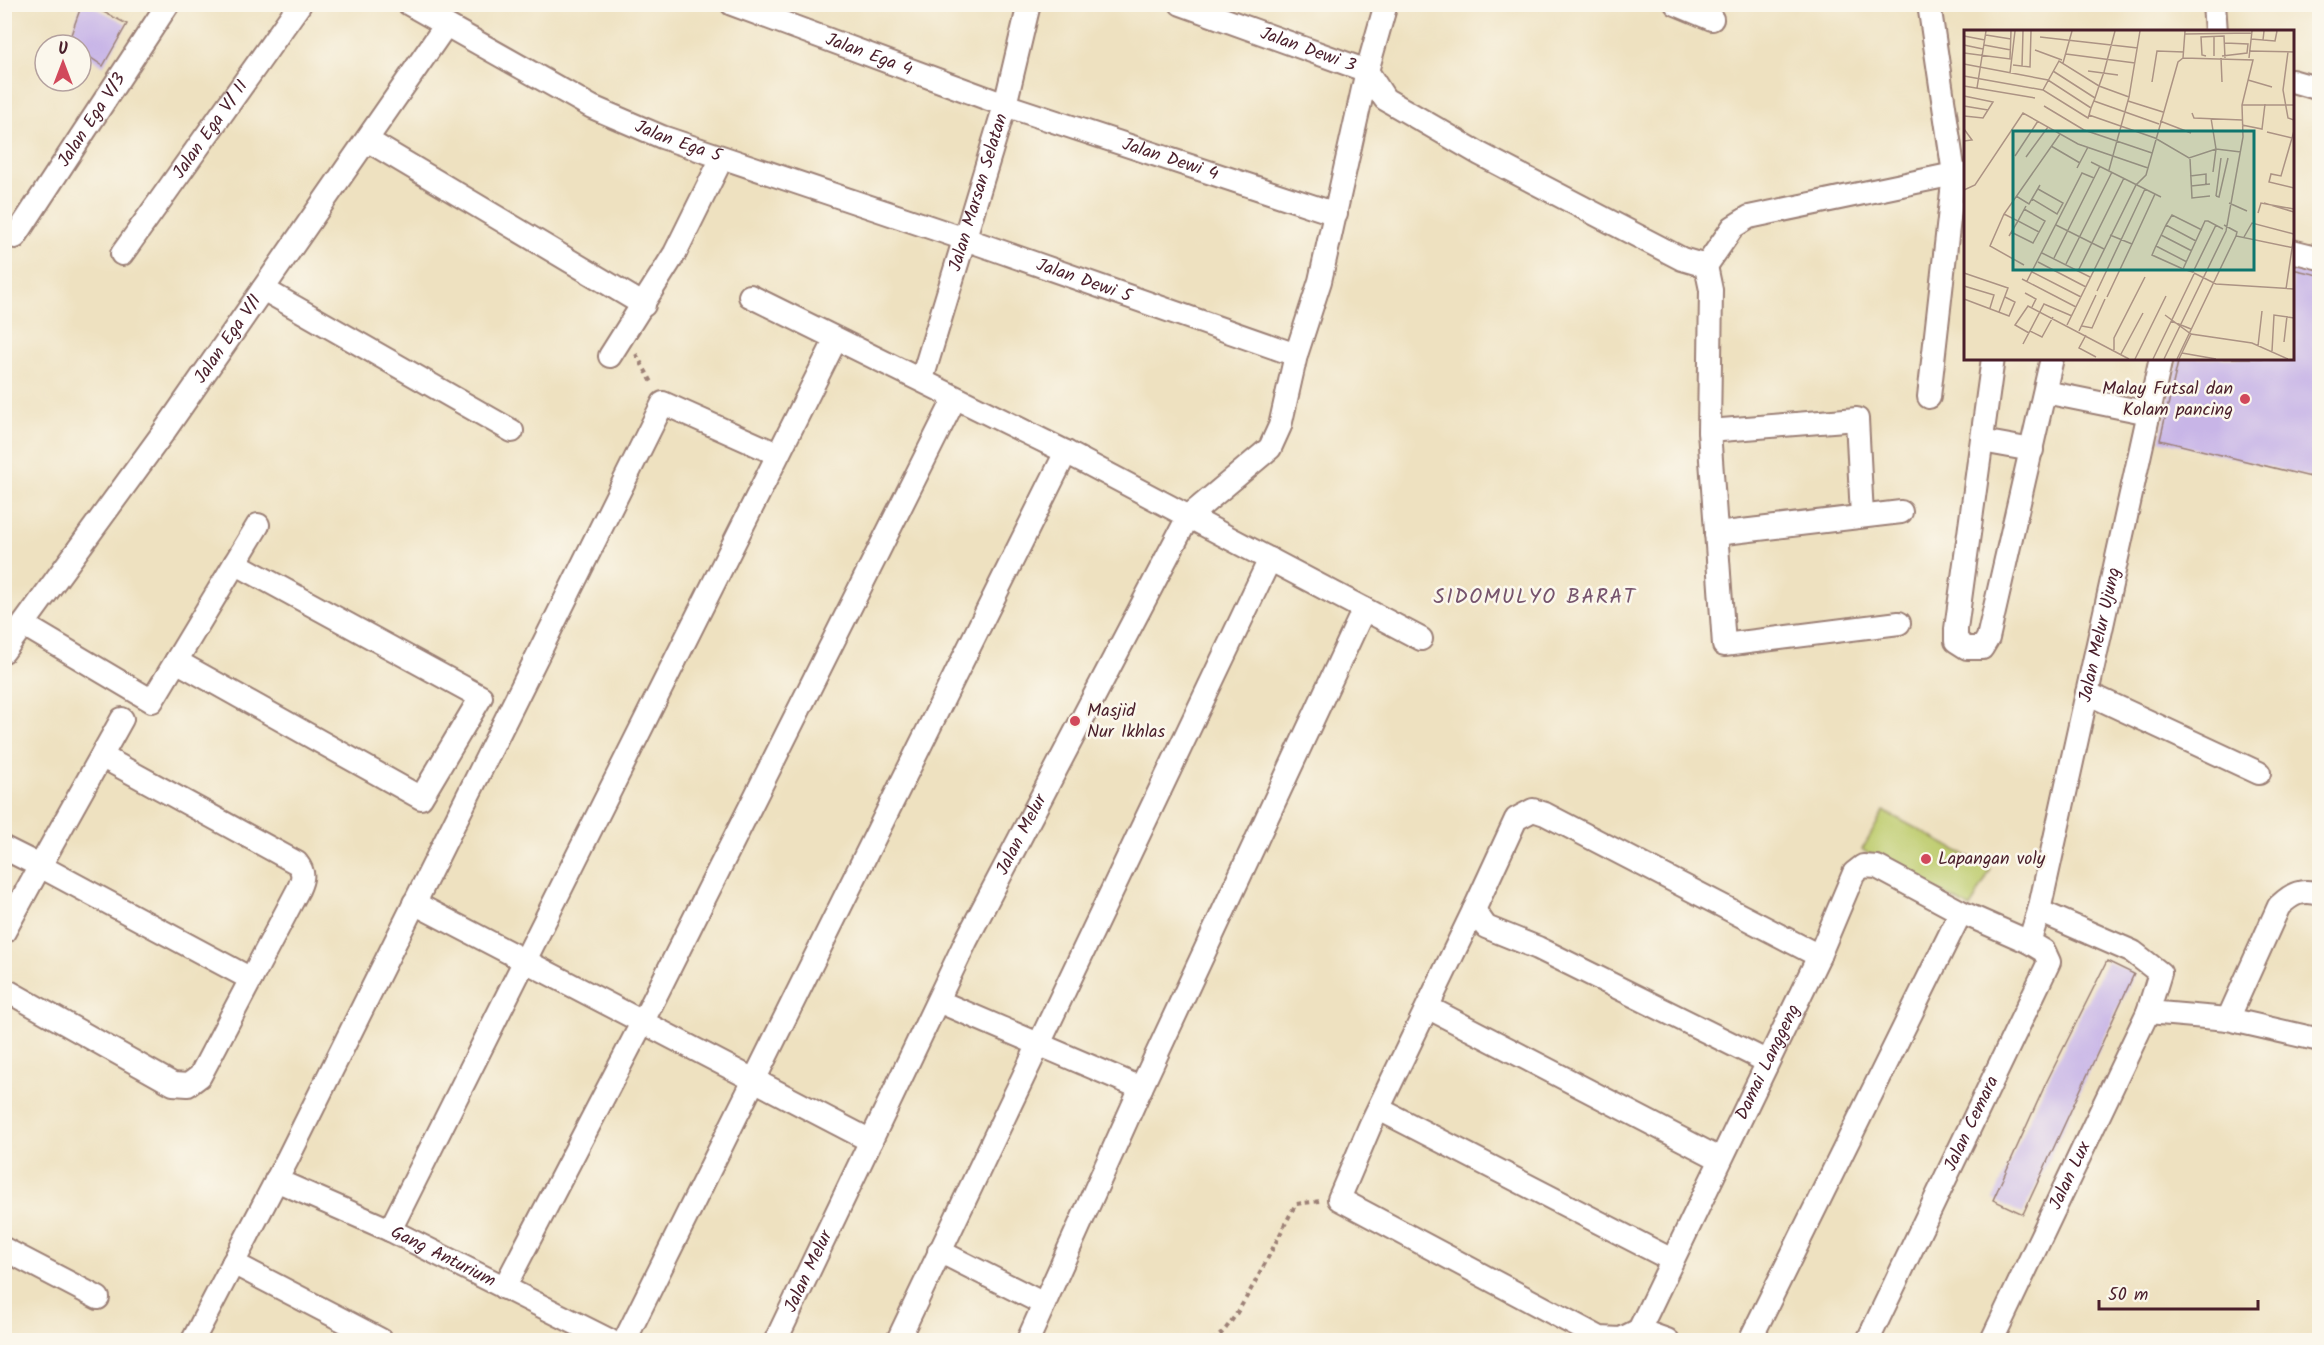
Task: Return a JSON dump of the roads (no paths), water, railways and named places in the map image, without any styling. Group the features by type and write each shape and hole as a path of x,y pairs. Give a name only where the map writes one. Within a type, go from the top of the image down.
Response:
{"street":[{"name":"Jalan Ega V/3","path":"15,237 168,4"},
{"name":"Jalan Ega V/ II","path":"122,254 300,4"},
{"name":"Jalan Ega 5","path":"409,4 592,107 662,138 965,239"},
{"name":"Jalan Ega 4","path":"732,4 1005,105"},
{"name":"Jalan Marsan Selatan","path":"922,379 1005,105 1029,4"},
{"name":"Jalan Dewi 3","path":"1180,4 1367,70"},
{"name":"Jalan Melur","path":"776,1341 938,1001 1188,517 1270,448 1280,426 1296,355 1320,281 1367,70 1386,4"},
{"path":"1676,4 1712,19"},
{"path":"1929,4 1960,175 1929,397"},
{"path":"2214,4 2216,30"},
{"name":"Jalan Ega V/I","path":"4,651 263,289 446,25"},
{"path":"1367,70 1385,99 1402,109 1480,154 1682,259 1706,266"},
{"path":"2294,82 2319,89"},
{"name":"Jalan Dewi 4","path":"1005,105 1336,214"},
{"path":"367,140 644,304"},
{"path":"610,356 675,254 722,158"},
{"path":"1899,622 1724,645 1709,431 1711,290 1706,266 1733,227 1749,217 1960,175"},
{"name":"Jalan Dewi 5","path":"965,239 1296,355"},
{"path":"2294,251 2319,258"},
{"path":"263,289 512,431"},
{"path":"750,296 1066,452 1421,639"},
{"path":"390,1230 836,339"},
{"path":"1993,360 1956,629 1956,641 1967,648 1982,648 1988,638 2052,360"},
{"name":"Jalan Melur Ujung","path":"2039,911 2161,360"},
{"path":"2045,392 2149,413"},
{"path":"504,1288 642,1023 955,398"},
{"path":"192,1341 276,1180 663,403 777,454"},
{"path":"1709,431 1857,419 1862,516"},
{"path":"1982,441 2032,450"},
{"path":"625,1341 1066,452"},
{"path":"1716,534 1901,512"},
{"path":"24,625 152,701 258,525"},
{"path":"898,1341 1270,559"},
{"path":"176,661 421,798 481,697 235,563"},
{"path":"1028,1341 1141,1088 1364,609"},
{"path":"2087,693 2259,773"},
{"path":"4,932 122,719"},
{"path":"4,989 173,1084 188,1085 200,1076 298,890 303,876 297,862 103,757"},
{"path":"1667,1341 1640,1330 1621,1339 1600,1338 1339,1199 1516,819 1533,810 1545,814 1819,956"},
{"path":"4,848 251,979"},
{"name":"Damai Langgeng","path":"1640,1330 1766,1061 1819,956 1854,873 1863,866 1877,867 1960,912 2029,942"},
{"path":"2228,1019 2279,906 2293,893 2307,890 2319,894"},
{"path":"414,903 871,1141"},
{"path":"1474,910 1486,927 1538,948 1766,1061"},
{"path":"2029,942 2039,911"},
{"name":"Jalan Lux","path":"1992,1341 2148,1012 2160,973 2133,952 2039,911"},
{"path":"1750,1341 1960,912"},
{"name":"Jalan Cemara","path":"1868,1341 2049,962 2044,951 2029,942"},
{"path":"938,1001 1141,1088"},
{"path":"1429,1008 1720,1159"},
{"path":"2148,1012 2228,1019 2319,1041"},
{"path":"1379,1109 1672,1260"},
{"name":"Gang Anturium","path":"276,1180 390,1230 609,1341"},
{"path":"4,1249 98,1298"},
{"path":"939,1251 1044,1304"},
{"path":"233,1263 381,1341"}],"place":[{"name":"Malay Futsal dan Kolam pancing","path":"2245,399"},
{"name":"Masjid Nur Ikhlas","path":"1075,721"},
{"name":"Lapangan voly","path":"1926,859"}],"district":[{"name":"SIDOMULYO BARAT","path":"1535,597"}]}
